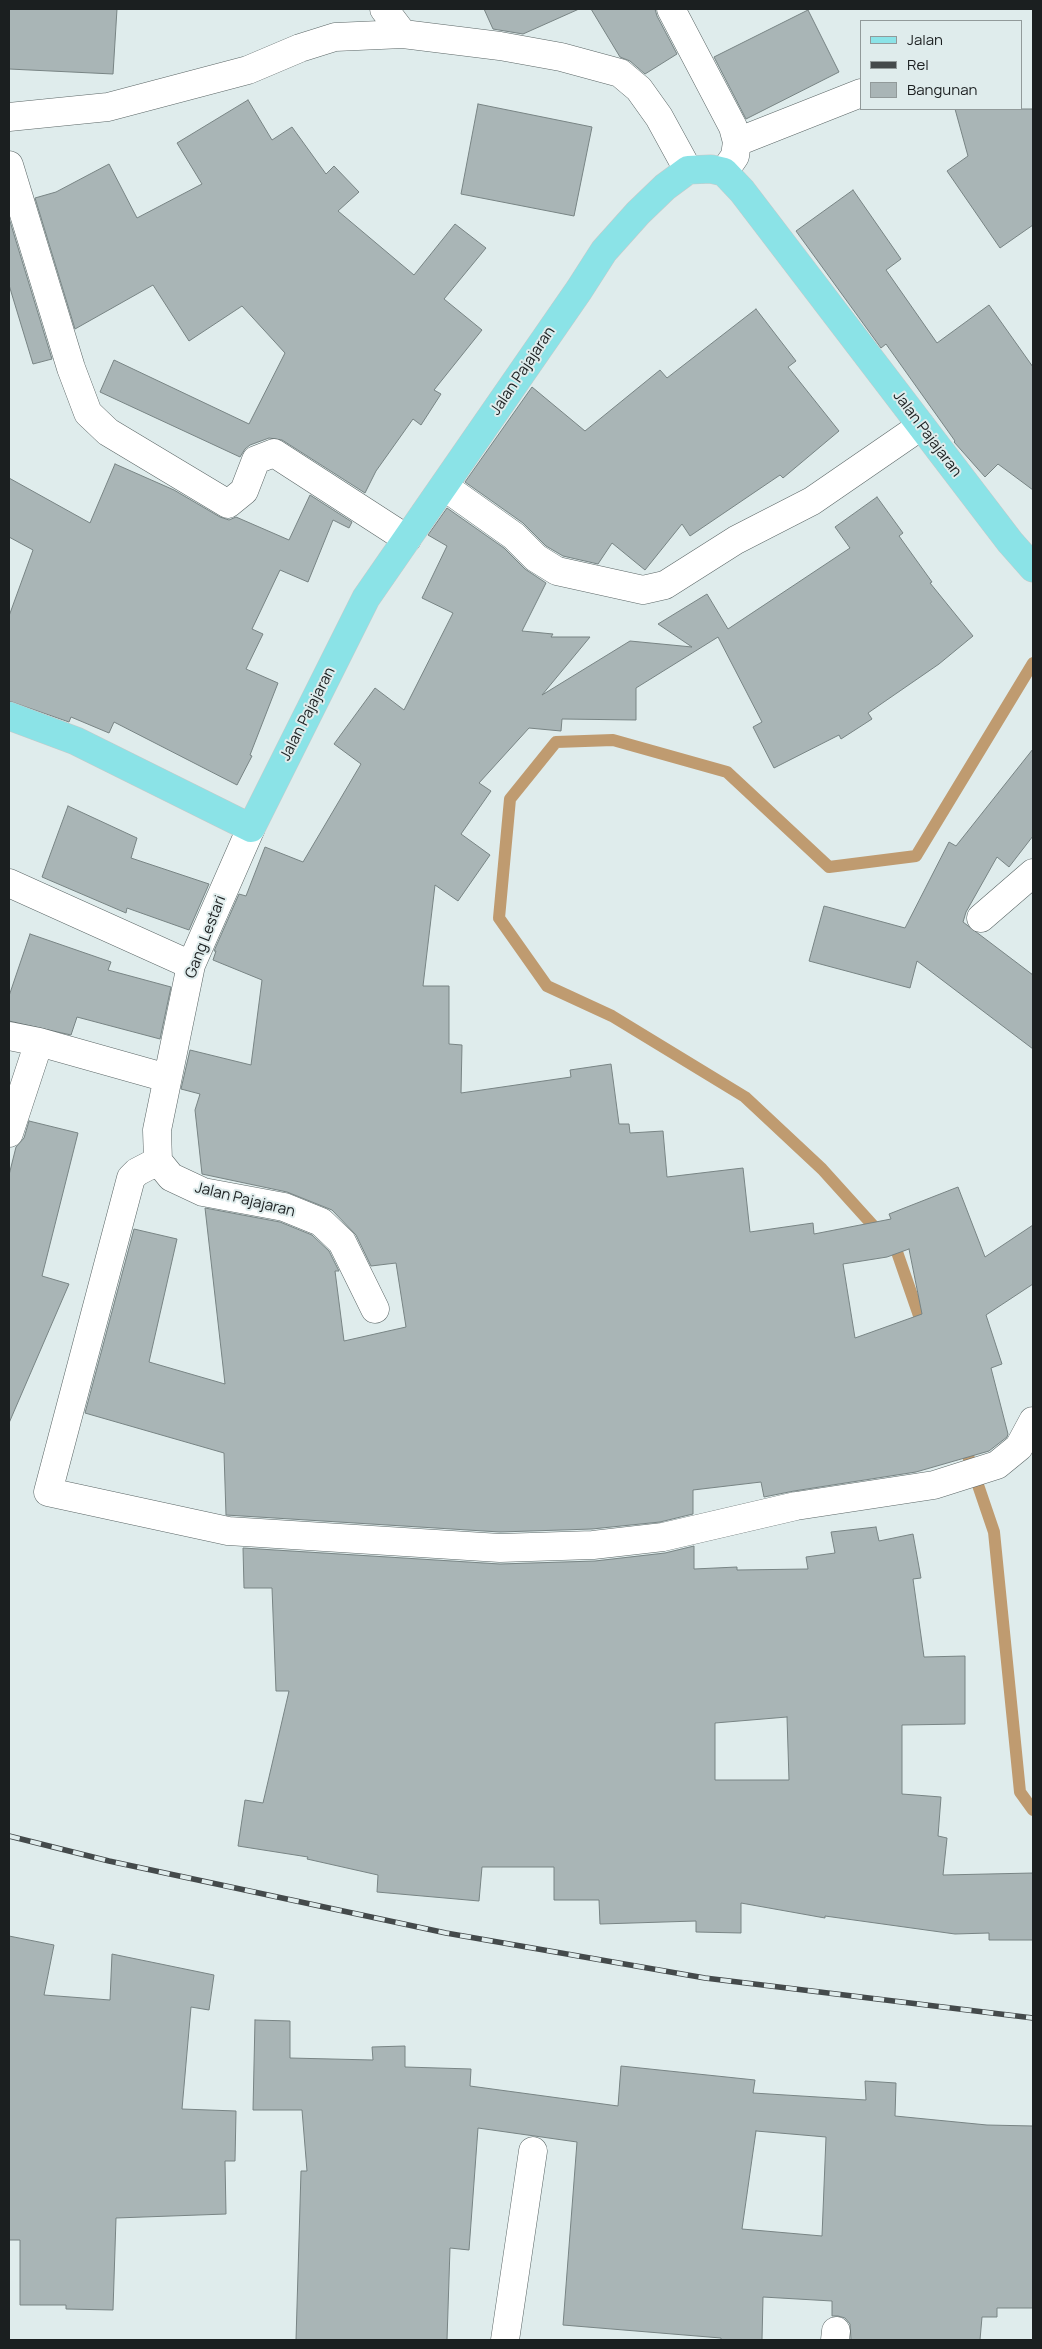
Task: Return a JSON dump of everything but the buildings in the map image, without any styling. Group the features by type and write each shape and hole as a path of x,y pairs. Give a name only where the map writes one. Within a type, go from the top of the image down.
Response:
{"main road":[{"path":"688,170 711,169 724,172"},
{"name":"Jalan Pajajaran","path":"251,828 366,598 444,487 604,251 638,213 665,187 688,170"},
{"name":"Jalan Pajajaran","path":"724,172 768,223 1010,542 1033,568"},
{"path":"9,716 76,741 251,828"}],"street":[{"path":"384,9 403,34"},
{"path":"671,9 733,127 737,142 735,156 724,172"},
{"path":"9,117 108,107 248,70 300,48 336,37 403,34 500,46 561,57 620,73 639,89 659,117 688,170"},
{"path":"737,142 860,93"},
{"path":"9,165 71,368 88,413 108,432 228,504 244,491 256,460 274,452 407,539"},
{"path":"444,487 514,536 536,558 557,572 643,590 665,585 736,540 812,501 921,426"},
{"name":"Gang Lestari","path":"167,1078 191,965 251,828"},
{"path":"981,918 1033,873"},
{"path":"9,883 191,965"},
{"path":"9,1036 39,1042 167,1078 157,1130 158,1161 137,1172 131,1178 48,1492 228,1531 500,1548 593,1545 663,1537 796,1506 934,1485 996,1465 1019,1447 1033,1421"},
{"path":"9,1133 39,1042"},
{"name":"Jalan Pajajaran","path":"158,1161 171,1177 203,1192 284,1207 321,1222 342,1242 374,1309"},
{"path":"505,2340 533,2151"}],"waterway":[{"path":"924,1330 897,1252 822,1169 745,1097 612,1016 547,986 499,918 510,799 556,742 613,740 727,772 829,867 916,856 1033,663"},
{"path":"963,1441 994,1532 1020,1792 1033,1810"}],"railway":[{"path":"9,1836 109,1861 446,1933 705,1978 1033,2018"}]}
